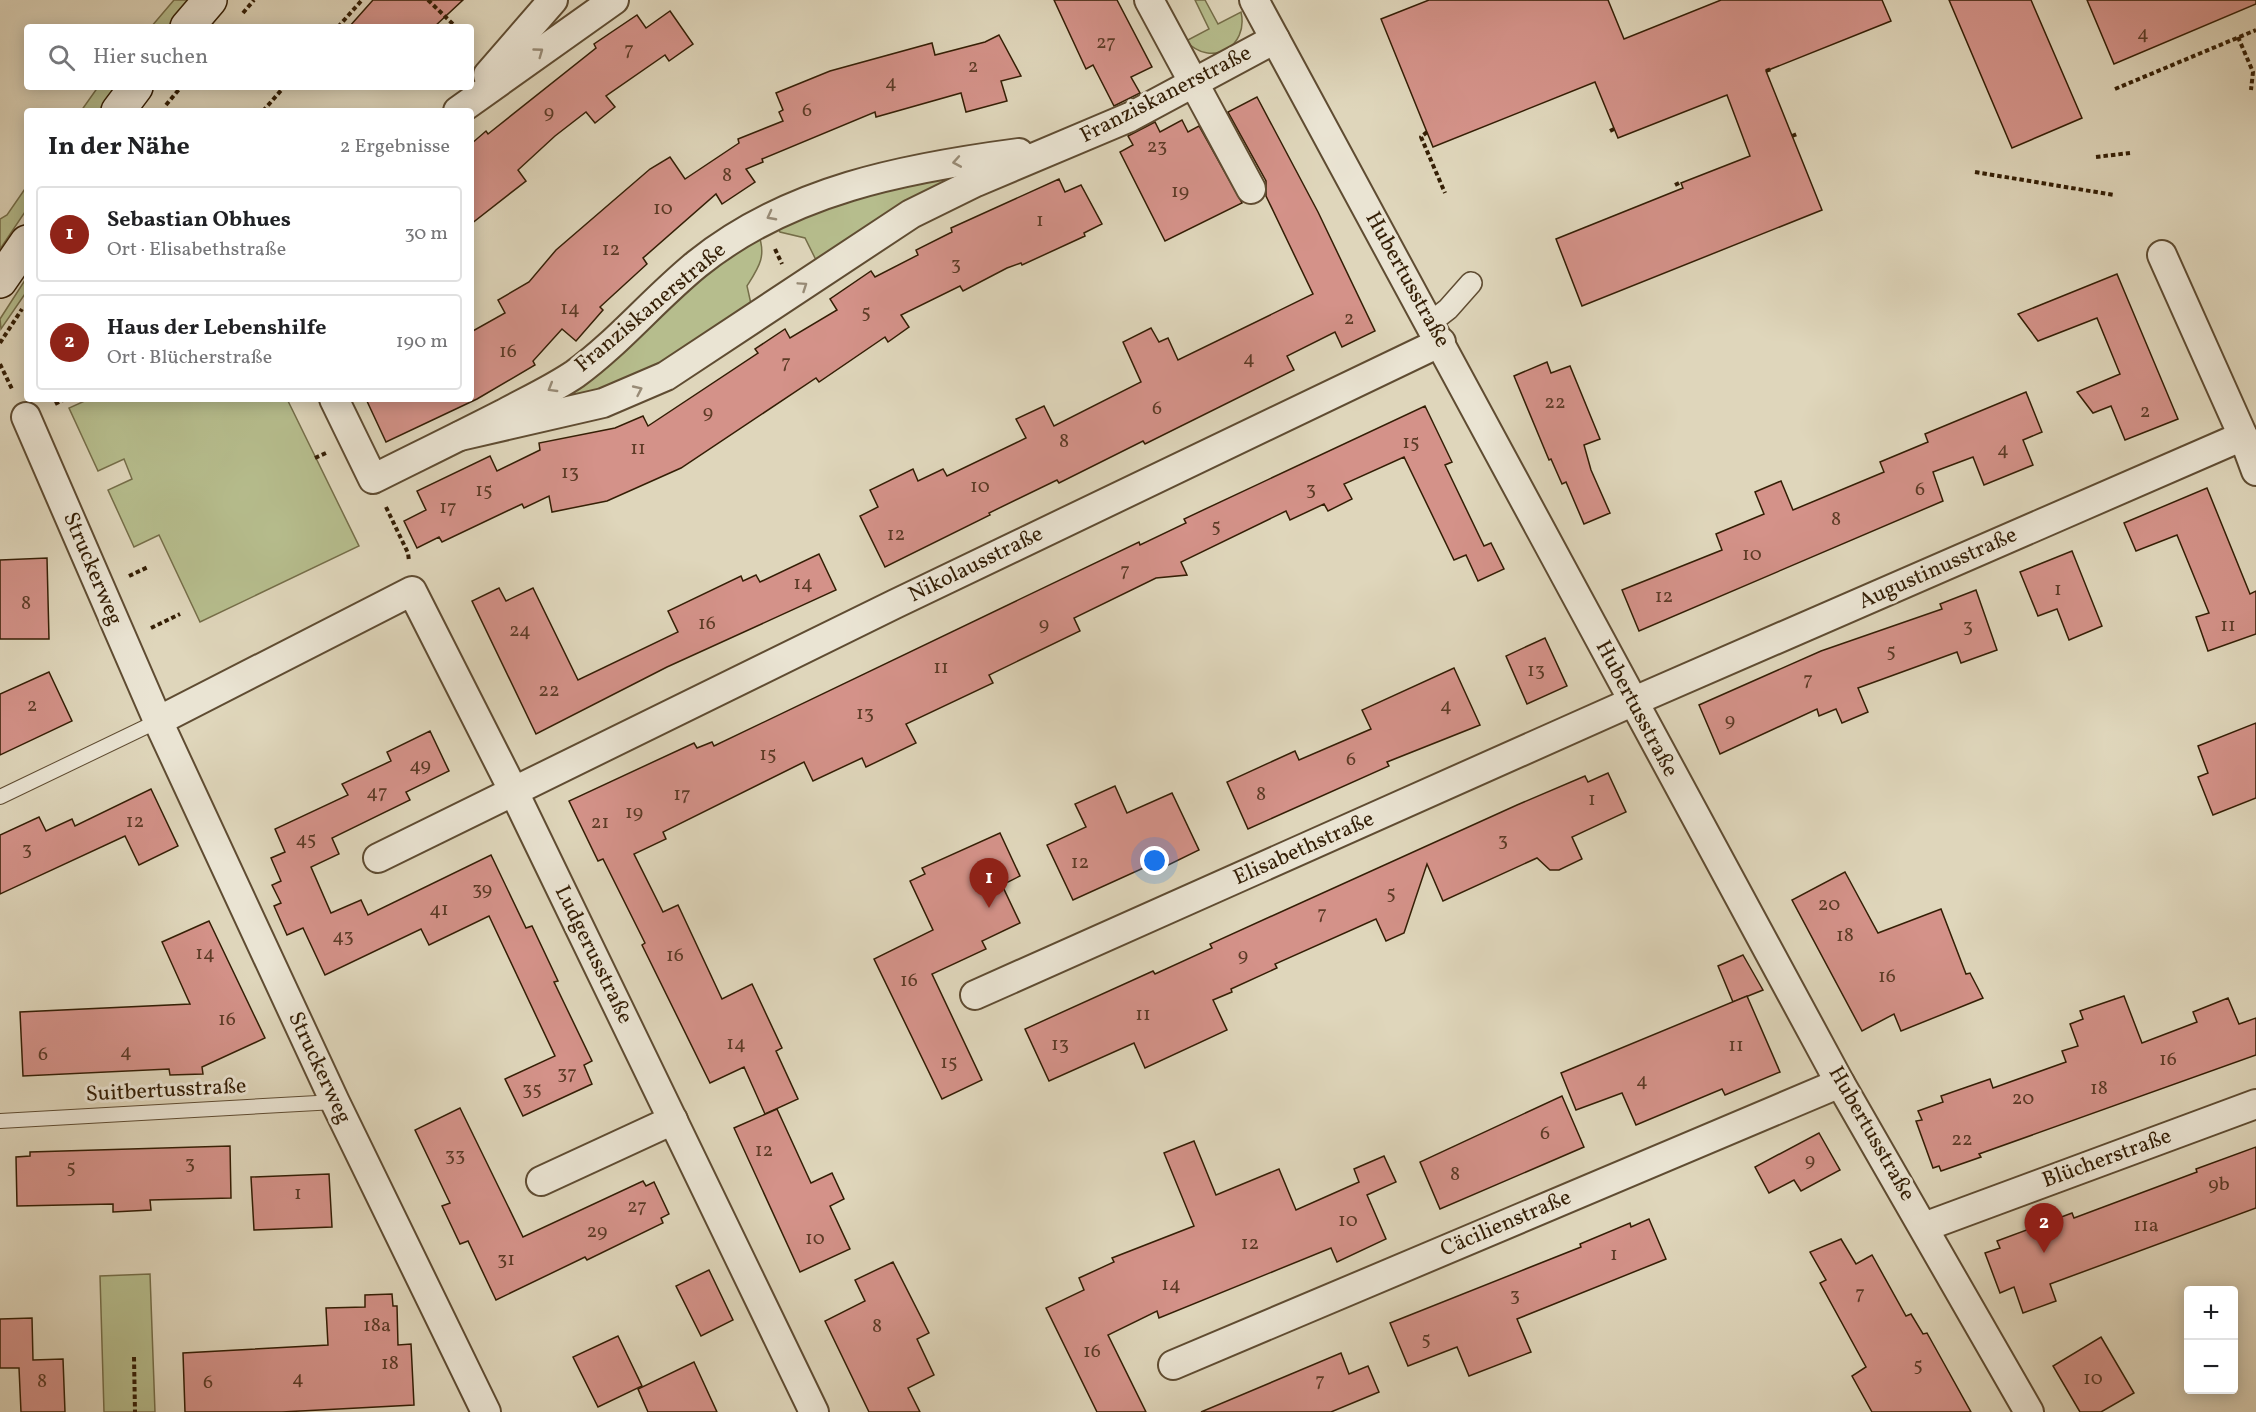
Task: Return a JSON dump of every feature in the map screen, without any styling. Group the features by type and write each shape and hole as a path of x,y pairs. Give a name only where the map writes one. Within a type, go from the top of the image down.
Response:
{"main road":[{"path":"190,24 210,0"},
{"path":"120,108 134,90"},
{"path":"0,281 24,246"}],"street":[{"path":"460,108 553,0"},
{"path":"461,108 614,0"},
{"path":"1149,0 1251,189"},
{"name":"Hubertusstraße","path":"1254,0 1840,1083 2029,1412"},
{"name":"Franziskanerstraße","path":"460,436 603,403 631,393 666,376 911,214 976,182 1130,117 1275,39"},
{"name":"Franziskanerstraße","path":"373,478 460,436 574,374 604,351 695,265 762,221 783,210 832,191 899,173 963,160 1057,149"},
{"path":"2162,255 2243,436 2256,471"},
{"path":"1436,333 1448,309 1471,283"},
{"name":"Nikolausstraße","path":"513,790 1436,333"},
{"path":"335,402 373,478"},
{"name":"Struckerweg","path":"26,417 158,721 335,1102 486,1412"},
{"name":"Augustinusstraße","path":"1632,702 2243,436"},
{"path":"158,721 412,591"},
{"name":"Ludgerusstraße","path":"412,591 513,790 814,1412"},
{"name":"Elisabethstraße","path":"975,995 1632,702"},
{"path":"378,858 513,790"},
{"name":"Cäcilienstraße","path":"1173,1365 1840,1083"},
{"name":"Blücherstraße","path":"1924,1227 2256,1104"},
{"path":"541,1181 673,1120"}],"lane":[{"path":"0,797 158,721"},
{"name":"Suitbertusstraße","path":"0,1121 335,1102"}],"path":[{"path":"341,24 362,0"},
{"path":"428,0 453,24"},
{"path":"2115,89 2256,30"},
{"path":"2238,37 2253,72 2251,90"},
{"path":"1766,71 1771,69"},
{"path":"164,108 179,90"},
{"path":"266,108 282,90"},
{"path":"1427,132 1421,137 1445,193"},
{"path":"1792,136 1797,134"},
{"path":"2096,157 2130,153"},
{"path":"1974,172 2114,195"},
{"path":"1675,185 1681,182"},
{"path":"762,221 796,291"},
{"path":"0,343 24,306"},
{"path":"373,478 408,553 412,591"},
{"path":"134,1357 135,1412"}],"green space":[{"path":"174,0 194,0 174,24 154,24"},
{"path":"1195,0 1205,0 1218,24 1241,12 1242,24 1239,35 1234,44 1226,50 1206,53 1186,41 1209,29"},
{"path":"96,90 116,90 102,108 83,108"},
{"path":"943,174 946,182 816,260 805,238 780,232 775,224 796,214"},
{"path":"24,190 24,213 0,249 0,219 7,215"},
{"path":"758,233 762,255 747,286 751,304 653,369 619,385 575,397 573,387 696,277"},
{"path":"24,282 24,295 1,329 0,319"},
{"path":"82,402 288,402 359,546 200,622 159,535 134,547 108,490 132,479 124,459 98,471 69,408"},
{"path":"150,1274 155,1412 104,1412 100,1276"}],"building":[{"path":"373,0 463,0 437,24 352,24"},
{"path":"1054,0 1117,0 1152,67 1131,77 1140,93 1114,106 1093,65 1086,69"},
{"path":"1429,0 1608,0 1624,39 1721,0 1882,0 1891,21 1766,71 1822,210 1582,306 1556,239 1683,188 1681,183 1750,156 1727,95 1618,138 1595,82 1433,147 1381,19"},
{"path":"1949,0 2031,0 2082,118 2012,148"},
{"path":"2087,0 2256,0 2256,4 2114,64"},
{"path":"670,11 693,44 669,61 665,55 606,96 615,107 595,123 586,112 555,136 518,170 526,181 474,222 474,141 486,131 488,134 596,48 594,44 637,15 646,28"},
{"path":"999,35 1021,76 1001,81 1007,101 966,112 961,93 876,117 875,112 762,159 763,162 746,169 755,182 722,204 716,194 643,258 647,264 600,307 603,310 576,341 562,329 533,361 535,365 474,400 474,330 505,313 498,300 529,282 556,250 650,169 670,157 685,179 739,143 738,139 783,121 779,112 783,110 776,93 830,71 932,43 935,55 985,42"},
{"path":"1257,97 1318,212 1375,331 1342,347 1335,332 1287,356 1294,370 1145,444 1143,441 1059,483 1057,480 885,567 860,516 878,507 870,490 913,469 918,481 943,469 947,476 1026,438 1016,419 1044,406 1054,426 1141,382 1123,342 1151,328 1159,342 1168,338 1178,360 1313,294 1266,196 1266,181 1228,112"},
{"path":"1182,120 1188,132 1199,126 1242,203 1165,241 1120,152 1133,145 1128,136 1155,122 1160,132"},
{"path":"1059,179 1065,192 1081,185 1102,224 1084,233 1085,236 1022,265 1021,263 1007,268 963,291 960,286 901,315 909,327 888,342 885,337 819,382 816,378 681,468 607,501 552,512 549,496 524,508 522,504 442,542 439,537 417,548 404,521 426,510 417,491 490,456 497,471 540,450 539,443 615,428 643,416 648,426 758,353 755,349 785,329 790,338 837,310 830,299 871,271 875,277 918,255 916,250 952,232 951,228"},
{"path":"2117,274 2178,419 2125,440 2111,406 2093,413 2077,392 2120,374 2097,318 2038,341 2018,314"},
{"path":"1547,362 1551,373 1570,366 1600,439 1584,445 1591,470 1610,513 1584,524 1566,482 1562,484 1551,459 1549,460 1514,376"},
{"path":"2026,392 2042,432 2023,440 2033,465 1984,485 1973,457 1933,472 1943,501 1639,631 1622,590 1722,550 1716,534 1764,514 1755,492 1781,481 1793,510 1884,472 1880,462 1928,442 1925,434"},
{"path":"367,402 471,402 386,442"},
{"path":"1425,406 1452,462 1445,465 1484,546 1491,543 1504,569 1478,581 1466,555 1454,560 1404,457 1344,484 1352,499 1328,511 1324,504 1290,520 1286,511 1181,562 1187,575 1156,578 1074,618 1080,631 989,675 993,683 906,724 916,743 866,767 862,758 813,781 804,762 663,832 666,839 634,854 663,912 678,905 722,999 752,984 782,1048 776,1051 798,1099 765,1114 744,1067 710,1083 642,945 645,943 603,859 598,861 569,801 694,743 697,748 712,742 714,746 1139,542 1140,545 1186,523 1184,519"},
{"path":"2207,488 2250,594 2256,591 2256,634 2208,651 2196,617 2209,613 2177,535 2136,551 2124,523"},
{"path":"2072,551 2102,626 2069,640 2057,609 2038,616 2020,572"},
{"path":"819,554 836,590 667,667 536,734 472,601 499,588 506,601 533,588 578,680 678,632 668,611 741,576 743,581 756,575 760,582"},
{"path":"47,558 49,639 0,639 0,560"},
{"path":"1976,590 1997,650 1961,663 1957,652 1858,688 1868,712 1842,723 1836,709 1819,716 1817,709 1720,754 1699,705 1821,651 1942,609 1940,604"},
{"path":"1545,638 1567,686 1527,704 1506,656"},
{"path":"1454,668 1480,725 1387,762 1389,766 1248,829 1227,782 1295,751 1299,760 1371,729 1362,710"},
{"path":"49,672 72,721 0,755 0,694"},
{"path":"2256,723 2256,798 2213,815 2198,777 2208,773 2198,746"},
{"path":"430,731 449,771 406,792 410,800 332,838 339,854 311,867 331,913 361,900 368,915 491,855 526,928 532,926 558,981 554,982 592,1061 584,1065 592,1084 523,1116 505,1079 555,1056 489,916 429,945 421,929 325,975 303,928 287,935 274,906 281,903 272,885 281,881 271,858 285,852 275,829 348,795 342,784 391,761 387,752"},
{"path":"1608,773 1626,812 1572,837 1582,859 1559,870 1550,870 1537,858 1443,901 1427,864 1404,933 1386,941 1376,919 1275,964 1277,968 1213,1000 1227,1030 1145,1068 1134,1043 1049,1081 1025,1029 1153,971 1155,974 1212,948 1210,944 1517,805 1585,776 1588,782"},
{"path":"1115,786 1127,813 1172,793 1199,850 1154,872 1150,865 1073,900 1047,845 1086,827 1075,804"},
{"path":"151,789 178,846 139,865 125,836 0,894 0,835 39,817 46,831 72,819 75,826"},
{"path":"1000,833 1020,876 1002,885 1020,923 982,941 986,949 932,974 982,1080 942,1099 874,959 933,930 910,881 925,874 922,868"},
{"path":"1845,872 1878,933 1941,909 1966,974 1970,973 1983,998 1901,1031 1894,1014 1862,1031 1792,900"},
{"path":"209,921 265,1038 202,1067 203,1074 170,1075 169,1069 23,1076 20,1012 190,1004 162,942"},
{"path":"1743,955 1763,990 1733,1002 1718,966"},
{"path":"1747,996 1780,1072 1725,1095 1722,1089 1636,1125 1622,1093 1576,1110 1561,1073"},
{"path":"2124,996 2142,1043 2197,1022 2193,1012 2228,998 2239,1024 2256,1018 2256,1055 1979,1154 1981,1157 1941,1171 1939,1166 1933,1168 1916,1121 1922,1120 1918,1111 1943,1102 1941,1096 1990,1079 1993,1088 2066,1062 2062,1051 2078,1046 2070,1024 2083,1019 2080,1011"},
{"path":"1562,1096 1584,1147 1440,1209 1420,1162"},
{"path":"460,1108 523,1237 643,1181 646,1186 654,1182 669,1214 661,1218 663,1223 496,1300 468,1241 460,1244 442,1206 450,1203 415,1130"},
{"path":"777,1109 811,1183 832,1173 844,1199 830,1206 850,1249 800,1272 734,1128"},
{"path":"1819,1133 1840,1170 1801,1191 1794,1180 1769,1193 1755,1167"},
{"path":"1194,1141 1216,1195 1279,1169 1296,1210 1359,1182 1354,1169 1384,1156 1396,1182 1367,1195 1386,1239 1337,1262 1331,1248 1159,1318 1157,1311 1108,1335 1146,1412 1097,1412 1046,1308 1084,1290 1079,1278 1114,1262 1112,1258 1194,1226 1164,1153"},
{"path":"230,1146 231,1198 150,1200 151,1210 113,1212 113,1204 17,1206 16,1157 30,1156 30,1152"},
{"path":"2256,1147 2256,1208 2050,1284 2056,1301 2023,1313 2014,1287 2000,1293 1985,1253 2000,1248 1997,1241 2072,1213 2074,1218 2197,1172 2196,1169"},
{"path":"329,1174 332,1227 254,1230 251,1177"},
{"path":"1649,1219 1666,1259 1517,1319 1531,1352 1469,1376 1457,1347 1408,1366 1390,1323 1581,1247 1580,1244 1630,1223 1631,1227"},
{"path":"1841,1239 1856,1264 1872,1255 1906,1316 1911,1314 1923,1334 1927,1333 1971,1412 1872,1412 1852,1376 1866,1367 1820,1283 1826,1280 1810,1252"},
{"path":"893,1262 929,1333 917,1339 934,1375 908,1388 920,1412 869,1412 825,1321 865,1301 855,1280"},
{"path":"709,1270 733,1320 701,1336 676,1286"},
{"path":"392,1294 393,1306 397,1306 398,1345 411,1344 414,1405 282,1412 185,1412 183,1353 328,1345 326,1308 365,1307 365,1295"},
{"path":"32,1318 33,1360 63,1359 65,1412 21,1412 19,1368 0,1368 0,1319"},
{"path":"618,1336 642,1386 598,1407 573,1357"},
{"path":"2101,1337 2134,1393 2101,1412 2080,1412 2053,1366"},
{"path":"1341,1353 1349,1374 1368,1366 1379,1392 1331,1412 1201,1412"},
{"path":"694,1362 717,1412 648,1412 638,1389"}],"place":[{"name":"Sebastian Obhues","path":"989,908"},
{"name":"Haus der Lebenshilfe","path":"2044,1253"}]}
